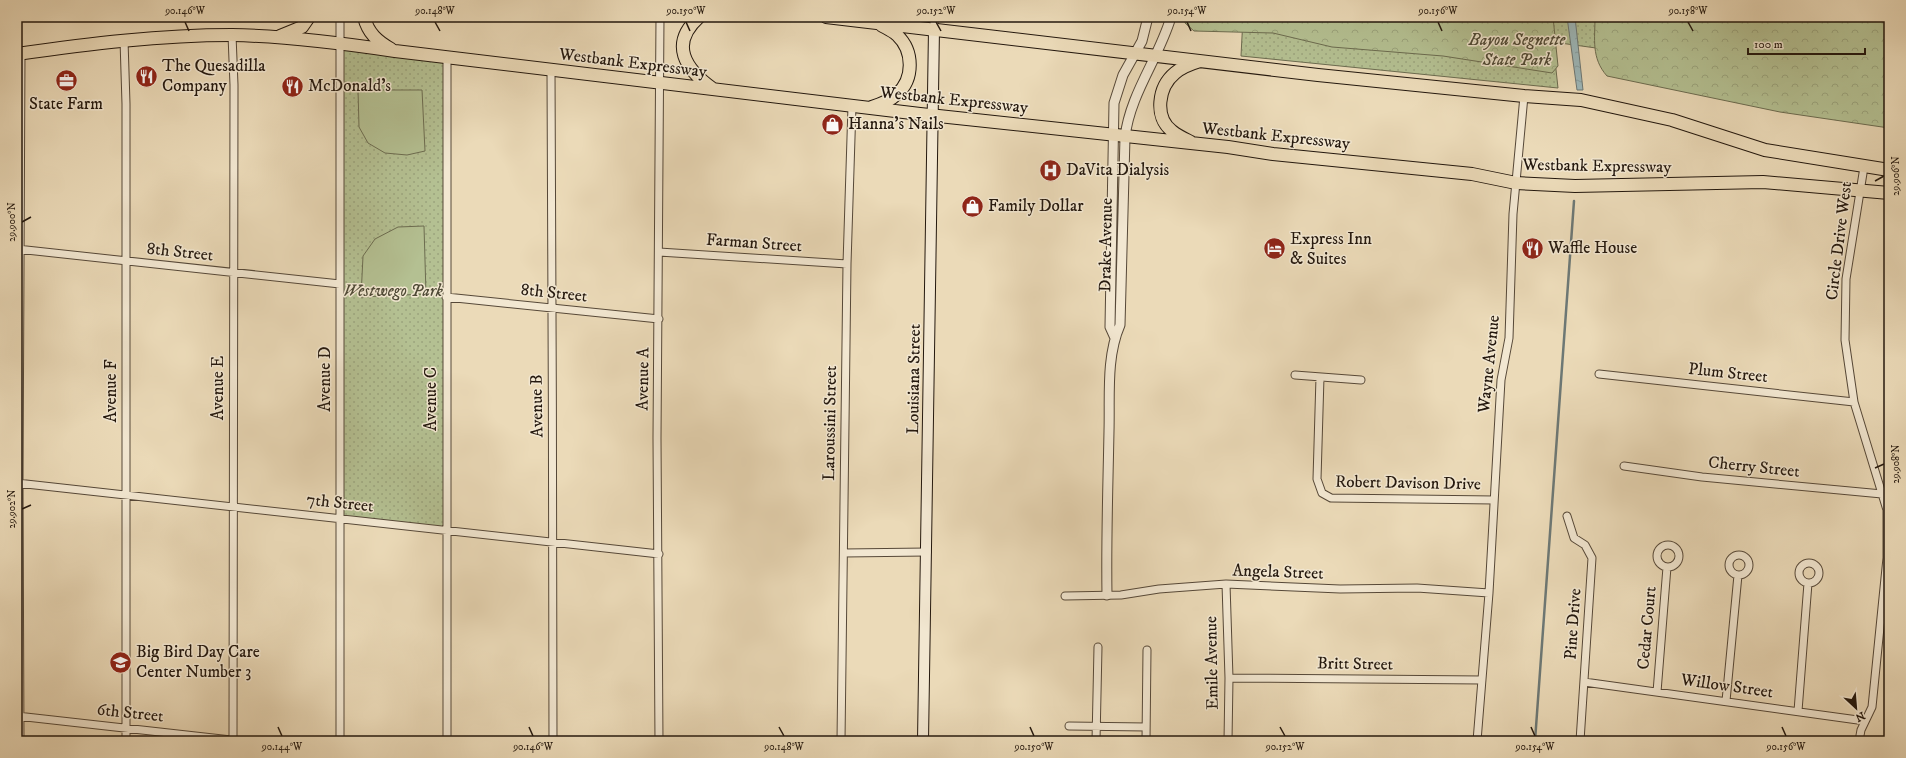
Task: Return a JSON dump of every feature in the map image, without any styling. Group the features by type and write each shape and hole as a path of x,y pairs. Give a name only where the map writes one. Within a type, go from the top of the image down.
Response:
{"highway":[{"path":"277,37 302,27 309,17"},
{"path":"364,17 370,31 375,37 395,51"},
{"path":"699,17 685,34 684,54 692,72 714,90"},
{"path":"826,17 857,19 934,30 1203,60 1318,75 1524,96 1581,100 1672,120 1765,150 1864,168 1889,170"},
{"path":"869,108 888,101 897,95 904,88 910,69 908,52 903,43 897,35 878,23"},
{"name":"Westbank Expressway","path":"19,54 124,40 232,35 277,37 341,43 395,51 869,108 1472,174 1516,183 1575,186 1764,182 1860,189 1889,193"},
{"path":"1194,144 1172,131 1165,122 1160,104 1166,84 1173,74 1184,66 1203,60"}],"main road":[{"name":"Louisiana Street","path":"923,741 934,115 934,30"}],"street":[{"name":"Avenue D","path":"340,17 340,741"},
{"name":"Avenue A","path":"660,17 657,438 660,741"},
{"name":"Louisiana Street","path":"934,17 934,30"},
{"name":"Drake Avenue","path":"1115,338 1110,326 1112,135 1114,103 1118,88 1147,27 1148,17"},
{"name":"Drake Avenue","path":"1107,595 1106,524 1111,371 1115,338 1120,326 1125,137 1130,110 1165,37 1171,17"},
{"name":"Avenue E","path":"232,35 234,85 232,506 235,741"},
{"name":"Avenue F","path":"124,40 127,495 126,741"},
{"path":"19,54 18,483 20,741"},
{"name":"Avenue C","path":"447,57 447,741"},
{"name":"Avenue B","path":"551,70 551,308 554,542 553,741"},
{"name":"Wayne Avenue","path":"1477,741 1489,593 1501,380 1508,338 1516,183 1524,96"},
{"name":"Laroussini Street","path":"841,741 847,264 852,106"},
{"name":"Circle Drive West","path":"1859,741 1865,721 1870,716 1872,707 1887,558 1887,510 1854,402 1845,340 1846,279 1864,168"},
{"name":"8th Street","path":"18,249 340,284"},
{"name":"Farman Street","path":"659,252 847,264"},
{"name":"8th Street","path":"446,297 659,319"},
{"name":"Plum Street","path":"1599,374 1854,402"},
{"path":"1295,375 1361,380"},
{"name":"Robert Davison Drive","path":"1320,377 1317,480 1322,493 1331,498 1494,500"},
{"name":"Cherry Street","path":"1624,466 1702,476 1882,494"},
{"name":"7th Street","path":"18,483 659,554"},
{"name":"Pine Drive","path":"1567,516 1574,538 1585,545 1592,558 1580,741"},
{"path":"844,553 927,552"},
{"name":"Cedar Court","path":"1657,692 1667,567"},
{"path":"1726,701 1738,575"},
{"path":"1798,711 1808,583"},
{"name":"Angela Street","path":"1066,596 1107,595 1226,584 1340,589 1417,588 1489,593"},
{"name":"Emile Avenue","path":"1226,584 1228,741"},
{"path":"1096,741 1098,648"},
{"path":"1146,741 1147,650"},
{"name":"Britt Street","path":"1228,678 1482,680"},
{"name":"Willow Street","path":"1584,682 1865,721"},
{"name":"6th Street","path":"19,716 235,741"},
{"path":"1069,726 1146,727"}],"green space":[{"path":"1185,17 1553,17 1558,66 1552,73 1443,56 1332,47 1273,33 1194,31 1185,23"},
{"name":"Bayou Segnette State Park","path":"1243,17 1889,17 1603,49 1553,42 1558,88 1241,56"},
{"path":"1595,17 1889,17 1889,128 1780,112 1607,76 1598,62 1596,55"},
{"name":"Westwego Park","path":"341,43 447,57 446,530 341,518"},
{"path":"358,90 422,90 425,151 407,155 385,153 368,143 359,127"},
{"path":"424,226 426,294 361,297 363,256 375,239 398,227"}],"water":[{"path":"1567,17 1575,17 1583,90 1577,90"}],"waterway":[{"path":"1535,741 1574,201"}],"place":[{"name":"The Quesadilla Company","path":"146,76"},
{"name":"State Farm","path":"66,80"},
{"name":"McDonald's","path":"293,86"},
{"name":"Hanna's Nails","path":"832,124"},
{"name":"DaVita Dialysis","path":"1051,170"},
{"name":"Family Dollar","path":"972,206"},
{"name":"Waffle House","path":"1532,248"},
{"name":"Express Inn & Suites","path":"1274,249"},
{"name":"Big Bird Day Care Center Number 3","path":"121,662"}]}
